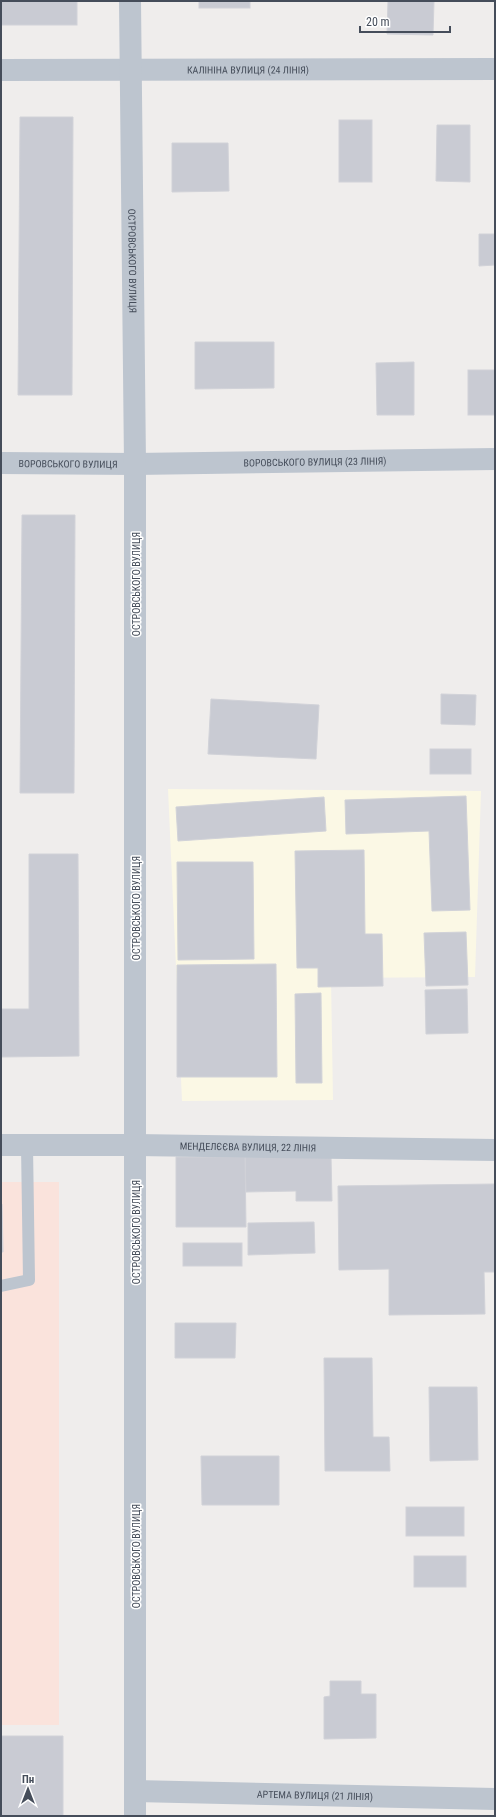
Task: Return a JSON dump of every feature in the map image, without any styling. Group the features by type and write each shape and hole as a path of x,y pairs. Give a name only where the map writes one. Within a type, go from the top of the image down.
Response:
{"street":[{"name":"ОСТРОВСЬКОГО ВУЛИЦЯ","path":"130,1 136,464 135,1816"},
{"name":"КАЛІНІНА ВУЛИЦЯ (24 ЛIНIЯ)","path":"1,70 495,69"},
{"name":"ВОРОВСЬКОГО ВУЛИЦЯ (23 ЛIНIЯ)","path":"136,464 495,459"},
{"name":"ВОРОВСЬКОГО ВУЛИЦЯ","path":"1,463 136,464"},
{"name":"МЕНДЕЛЄЄВА ВУЛИЦЯ, 22 ЛІНІЯ","path":"1,1145 136,1145 495,1150"},
{"name":"АРТЕМА ВУЛИЦЯ (21 ЛIНIЯ)","path":"136,1791 495,1799"}],"lane":[{"path":"1,1286 29,1280 27,1146"}],"shaded area":[{"path":"168,789 481,791 475,977 331,978 333,1100 182,1101"},
{"path":"1,1182 59,1182 59,1725 1,1725"}],"building":[{"path":"1,1 77,1 77,25 1,25"},
{"path":"199,1 250,1 250,8 199,8"},
{"path":"388,1 434,1 433,35 387,34"},
{"path":"20,117 73,117 72,395 18,395"},
{"path":"339,120 372,120 372,182 339,182"},
{"path":"437,125 470,125 470,182 436,181"},
{"path":"172,143 228,143 229,191 172,192"},
{"path":"479,234 495,234 495,265 479,266"},
{"path":"195,342 274,342 274,388 195,389"},
{"path":"414,362 414,415 377,415 376,363"},
{"path":"468,370 495,370 495,415 468,415"},
{"path":"22,515 75,515 74,793 20,793"},
{"path":"441,694 476,695 475,725 441,724"},
{"path":"211,699 319,705 316,759 208,754"},
{"path":"430,749 471,749 471,774 430,774"},
{"path":"466,796 470,910 432,911 429,831 346,834 345,800"},
{"path":"324,797 326,831 178,841 176,807"},
{"path":"364,850 365,934 382,934 383,986 318,987 318,968 297,968 295,851"},
{"path":"29,854 78,854 79,1056 1,1057 1,1009 29,1009"},
{"path":"177,862 253,862 254,959 178,960"},
{"path":"466,932 468,985 426,986 424,933"},
{"path":"276,964 277,1077 177,1077 177,965"},
{"path":"467,989 468,1033 426,1034 425,990"},
{"path":"321,993 322,1083 296,1083 295,994"},
{"path":"331,1156 332,1201 296,1201 296,1191 246,1192 245,1157"},
{"path":"176,1157 245,1157 246,1227 176,1227"},
{"path":"495,1184 495,1272 484,1272 485,1314 389,1315 389,1269 339,1270 338,1186"},
{"path":"2,1204 3,1252 1,1252"},
{"path":"314,1222 315,1253 248,1255 248,1223"},
{"path":"183,1243 242,1243 242,1266 183,1266"},
{"path":"175,1323 236,1323 235,1358 175,1358"},
{"path":"324,1358 372,1358 373,1437 389,1437 390,1471 325,1471"},
{"path":"429,1387 477,1387 478,1460 430,1461"},
{"path":"201,1456 279,1456 279,1505 202,1505"},
{"path":"406,1507 464,1507 464,1536 406,1536"},
{"path":"414,1556 466,1556 466,1587 414,1587"},
{"path":"330,1681 361,1681 361,1694 376,1694 376,1738 324,1739 324,1697 330,1696"},
{"path":"1,1736 63,1736 63,1816 2,1816"}]}
